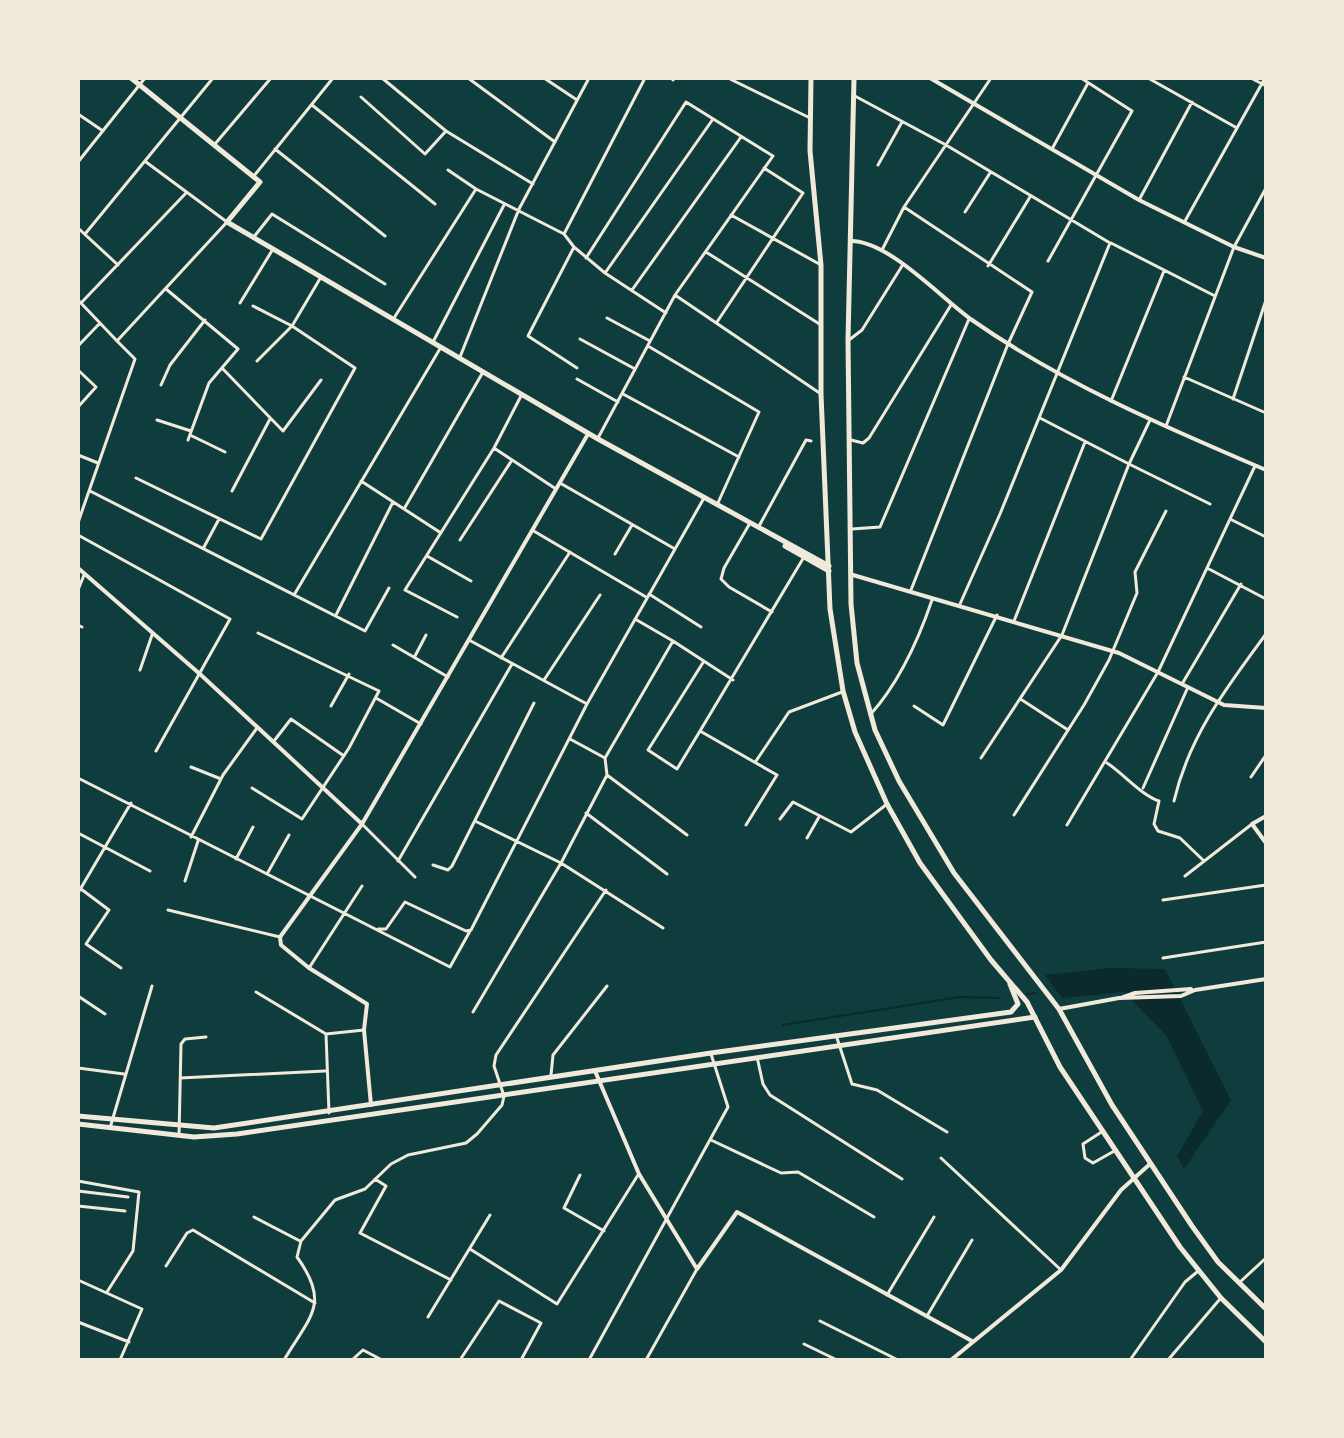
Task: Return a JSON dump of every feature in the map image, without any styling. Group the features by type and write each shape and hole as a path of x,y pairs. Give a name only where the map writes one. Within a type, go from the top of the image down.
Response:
{"main road":[{"path":"131,78 260,182 227,222 588,434 830,569"},
{"path":"811,78 813,197 821,265 821,394 830,609 843,691 855,732 887,804 920,863 1035,1017 1060,1067 1198,1271 1266,1342"},
{"path":"854,78 848,241 851,604 857,663 870,715 899,781 954,873 1059,1009 1150,1164 1204,1243 1266,1309"},
{"path":"758,528 805,555"},
{"path":"78,1116 214,1128 329,1113 711,1053 1011,1012 1018,1004 1009,980"},
{"path":"86,1117 81,1125 179,1136 237,1134 598,1082 838,1043 1035,1017"}],"street":[{"path":"78,162 145,78"},
{"path":"85,234 213,78"},
{"path":"215,144 271,78"},
{"path":"253,177 333,78"},
{"path":"382,78 446,131 533,184"},
{"path":"468,78 555,142"},
{"path":"544,78 577,100"},
{"path":"460,358 519,209 589,78"},
{"path":"564,234 645,78"},
{"path":"728,78 763,97 812,117"},
{"path":"930,78 1139,200 1234,247 1266,258"},
{"path":"882,251 904,207 991,78"},
{"path":"1048,261 1132,111 1081,78"},
{"path":"1148,78 1237,128"},
{"path":"1251,78 1264,85"},
{"path":"1184,223 1264,85 1265,78"},
{"path":"1052,149 1088,83"},
{"path":"853,95 946,145 1110,243 1215,296"},
{"path":"361,97 425,154 446,131"},
{"path":"586,258 686,102 773,156 675,295 598,439"},
{"path":"1139,200 1192,102"},
{"path":"312,105 435,204"},
{"path":"78,114 103,131"},
{"path":"605,273 713,118"},
{"path":"878,165 902,122"},
{"path":"632,290 742,136"},
{"path":"275,149 385,236"},
{"path":"117,341 227,222 146,162"},
{"path":"764,168 813,197"},
{"path":"448,170 504,205 519,209 564,234 574,247 605,273 666,313"},
{"path":"965,212 990,173"},
{"path":"394,319 476,189"},
{"path":"1166,426 1234,247 1265,191"},
{"path":"78,523 135,359 80,302 187,192"},
{"path":"717,322 803,193"},
{"path":"988,266 1030,197"},
{"path":"433,342 504,205"},
{"path":"904,207 988,266 1032,292 1008,344 911,590"},
{"path":"253,238 272,214 385,284"},
{"path":"731,215 821,265"},
{"path":"78,228 118,265"},
{"path":"848,241 858,241 882,251 969,319 1059,373 1150,420 1266,470"},
{"path":"960,604 1059,373 1110,243"},
{"path":"574,247 528,336 577,368"},
{"path":"240,303 273,249"},
{"path":"706,252 822,326"},
{"path":"848,340 862,330 902,266"},
{"path":"1111,401 1164,271"},
{"path":"257,361 292,326 321,277"},
{"path":"165,289 238,349 209,383 189,436"},
{"path":"675,295 821,394"},
{"path":"1233,399 1266,300"},
{"path":"851,440 863,443 869,438 952,304"},
{"path":"136,478 261,539 355,368 292,326 253,306"},
{"path":"607,318 651,341"},
{"path":"852,529 880,527 969,319"},
{"path":"161,385 170,365 205,320"},
{"path":"78,346 100,323"},
{"path":"580,339 635,369"},
{"path":"648,346 759,412 717,505"},
{"path":"294,595 441,347"},
{"path":"222,368 283,431 321,380"},
{"path":"78,370 96,387 78,407"},
{"path":"404,509 483,372"},
{"path":"1184,377 1266,413"},
{"path":"577,379 618,402"},
{"path":"622,393 739,457"},
{"path":"457,617 405,590 494,448 522,394"},
{"path":"1040,418 1210,504"},
{"path":"232,491 270,419"},
{"path":"157,420 225,452"},
{"path":"981,758 1062,635 1129,464 1150,420"},
{"path":"371,1105 364,1030 367,1004 309,968 281,945 280,937 362,824 588,434"},
{"path":"758,528 798,452 806,440 811,441"},
{"path":"1014,621 1085,442"},
{"path":"494,448 556,489"},
{"path":"78,455 98,463"},
{"path":"460,540 512,460"},
{"path":"1067,825 1107,763 1158,672 1255,466"},
{"path":"361,481 441,533"},
{"path":"560,483 675,549"},
{"path":"90,491 365,631 389,588"},
{"path":"78,778 450,967 587,704 704,498"},
{"path":"336,615 393,502"},
{"path":"1014,815 1103,671 1137,593 1135,572 1166,511"},
{"path":"203,548 219,519"},
{"path":"1230,519 1266,537"},
{"path":"750,523 721,579 772,612"},
{"path":"615,554 632,525"},
{"path":"532,530 611,579 648,596 701,627"},
{"path":"78,535 230,619 156,751"},
{"path":"501,658 570,552"},
{"path":"704,661 648,750 677,769 805,555"},
{"path":"427,556 471,581"},
{"path":"78,568 201,675 415,877"},
{"path":"1207,568 1266,599"},
{"path":"78,590 84,575"},
{"path":"853,575 1110,650 1216,701 1265,706"},
{"path":"1143,788 1185,686 1241,584"},
{"path":"544,680 600,595"},
{"path":"870,715 886,698 923,626 933,597"},
{"path":"914,706 943,725 997,615"},
{"path":"635,619 733,680"},
{"path":"252,788 302,819 344,756 379,691 258,633"},
{"path":"1174,801 1186,759 1216,701 1266,634"},
{"path":"140,670 152,635"},
{"path":"414,657 426,635"},
{"path":"469,640 587,704"},
{"path":"473,1012 561,863 607,775 605,758 673,641"},
{"path":"393,645 448,676"},
{"path":"398,861 512,664"},
{"path":"331,706 349,674"},
{"path":"756,761 789,712 843,691"},
{"path":"376,698 421,724"},
{"path":"1022,700 1068,730"},
{"path":"433,865 448,870 452,866 534,703"},
{"path":"272,743 291,719 344,756"},
{"path":"191,837 221,779 257,728"},
{"path":"700,731 777,775 746,825"},
{"path":"569,738 605,758"},
{"path":"1251,777 1266,755"},
{"path":"1107,763 1143,788 1149,797 1159,801 1154,824 1158,831 1180,838 1204,861"},
{"path":"191,767 221,779"},
{"path":"607,775 687,835"},
{"path":"780,819 793,802 851,832 887,804"},
{"path":"121,968 86,944 109,910 80,891 131,803"},
{"path":"586,813 667,874"},
{"path":"807,838 819,816"},
{"path":"1185,876 1266,816"},
{"path":"475,821 561,863 663,928"},
{"path":"1252,824 1266,843"},
{"path":"236,859 253,827"},
{"path":"78,833 150,871"},
{"path":"267,874 289,835"},
{"path":"185,881 198,841"},
{"path":"1163,900 1266,885"},
{"path":"309,968 362,886"},
{"path":"284,1360 316,1304 317,1291 297,1257 301,1241 335,1200 365,1189 391,1164 408,1155 466,1143 502,1105 502,1086 494,1066 496,1055 606,890"},
{"path":"378,929 386,929 401,904 408,902 470,931"},
{"path":"168,910 280,937"},
{"path":"1163,958 1266,942"},
{"path":"1119,998 1136,1000 1181,996 1195,990 1266,979"},
{"path":"110,1128 152,986"},
{"path":"551,1079 553,1055 607,986"},
{"path":"1059,1009 1135,993 1181,988 1195,990"},
{"path":"256,992 326,1034 364,1030"},
{"path":"78,996 105,1014"},
{"path":"326,1034 325,1071 329,1113"},
{"path":"836,1035 852,1084 877,1090 947,1132"},
{"path":"179,1136 182,1040 206,1037"},
{"path":"589,1360 728,1107 711,1053"},
{"path":"757,1055 763,1084 770,1095 902,1179"},
{"path":"78,1068 124,1074"},
{"path":"180,1078 325,1071"},
{"path":"595,1071 639,1174 697,1269"},
{"path":"1104,1130 1083,1144 1085,1158 1093,1163 1116,1150"},
{"path":"711,1140 781,1173 798,1172 874,1217"},
{"path":"941,1158 1061,1270"},
{"path":"951,1360 1061,1270 1134,1178 1150,1164"},
{"path":"470,1249 557,1304 639,1174"},
{"path":"580,1175 564,1208 604,1231"},
{"path":"375,1179 386,1186 360,1233 451,1280"},
{"path":"78,1181 139,1192 133,1251 107,1292"},
{"path":"78,1191 128,1197"},
{"path":"78,1206 125,1211"},
{"path":"646,1360 697,1269 737,1212 972,1341"},
{"path":"428,1317 490,1215"},
{"path":"254,1217 301,1241"},
{"path":"887,1295 934,1217"},
{"path":"166,1266 187,1233 193,1230 316,1304"},
{"path":"927,1316 972,1240"},
{"path":"1239,1283 1266,1258"},
{"path":"1130,1360 1185,1282 1198,1271"},
{"path":"78,1280 142,1309 120,1360"},
{"path":"1168,1360 1221,1298"},
{"path":"460,1360 499,1301 541,1323 521,1360"},
{"path":"820,1321 898,1360"},
{"path":"78,1322 129,1342"},
{"path":"804,1344 837,1360"},
{"path":"352,1360 363,1350 382,1360"}],"water":[{"path":"1110,968 1165,969 1231,1100 1184,1169 1177,1156 1203,1111 1166,1035 1124,992 1062,998 1045,975"}],"waterway":[{"path":"1027,994 1036,993"},
{"path":"783,1025 960,997 999,998"}]}
